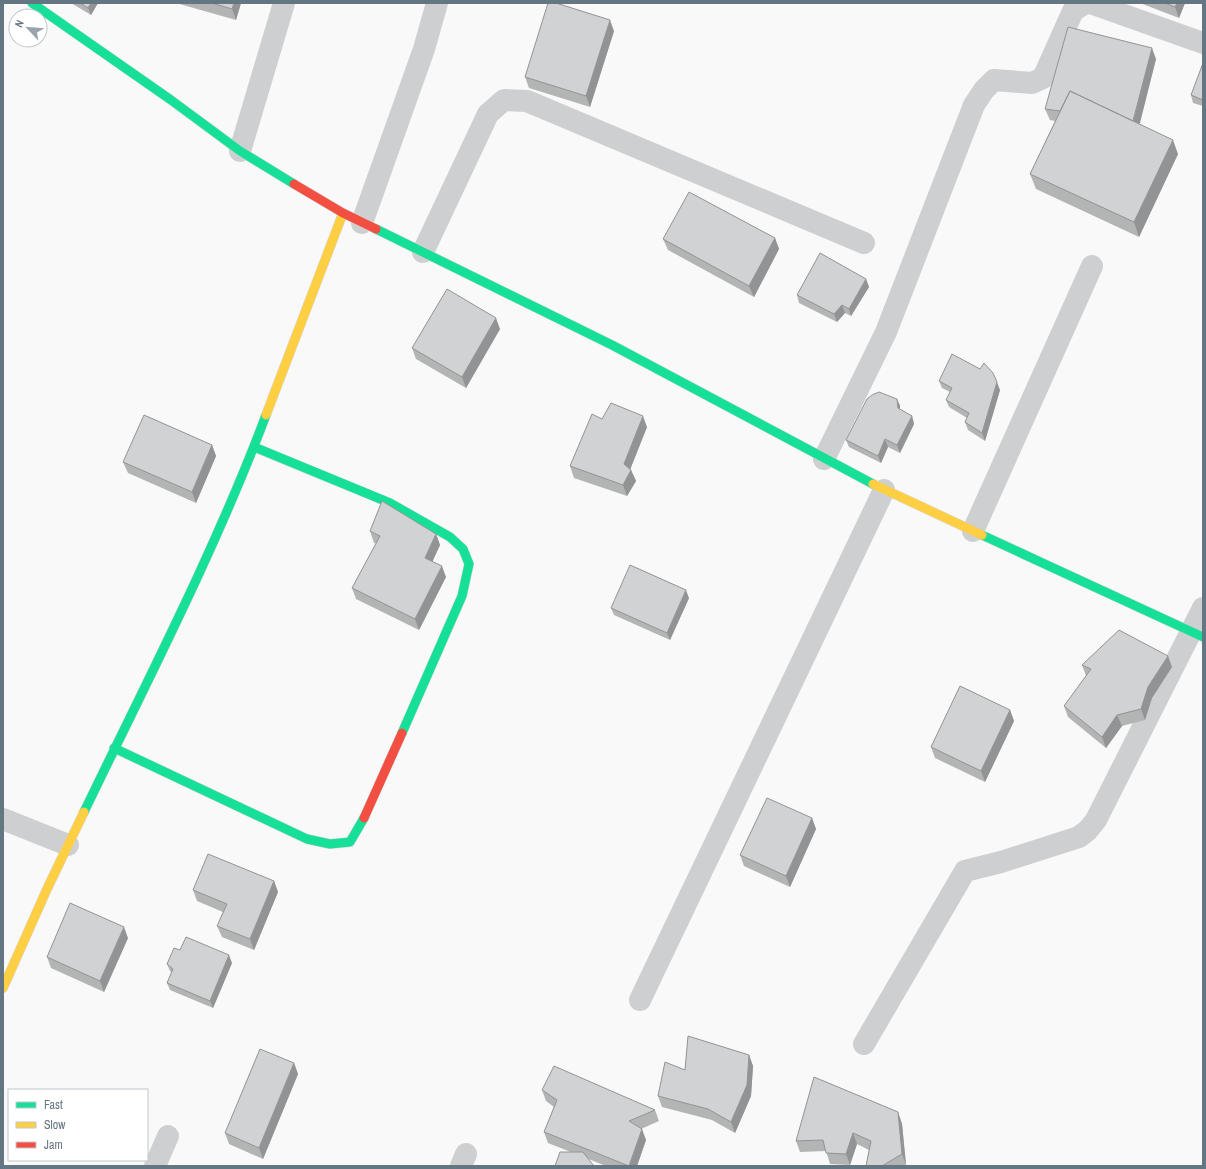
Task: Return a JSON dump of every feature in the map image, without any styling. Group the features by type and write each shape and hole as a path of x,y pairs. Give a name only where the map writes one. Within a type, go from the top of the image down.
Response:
{"street":[{"path":"32,3 171,100 240,152 343,213 612,345 884,490 1197,634"},
{"path":"240,152 284,3"},
{"path":"362,223 424,49 437,3"},
{"path":"824,459 886,332 978,100 984,90 994,80 1032,84 1043,78 1073,11 1086,3"},
{"path":"1090,3 1203,43"},
{"path":"424,252 488,114 504,100 527,101 864,243"},
{"path":"3,988 47,889 205,560 254,447 343,213"},
{"path":"972,530 1092,266"},
{"path":"114,748 307,839 330,844 350,842 369,809 462,596 469,564 463,549 450,537 390,503 254,447"},
{"path":"640,1000 884,490"},
{"path":"864,1044 965,871 1015,858 1079,837 1088,830 1096,820 1197,634 1203,608"},
{"path":"3,819 68,845"},
{"path":"155,1166 168,1136"}],"building":[{"path":"80,3 91,3 88,8"},
{"path":"212,3 234,3 232,9"},
{"path":"548,3 556,3 610,20 586,96 525,77"},
{"path":"1165,3 1177,3 1175,7"},
{"path":"1068,27 1152,48 1133,121 1070,91 1060,111 1045,109"},
{"path":"1203,63 1203,100 1191,95"},
{"path":"1070,91 1173,140 1134,222 1030,174"},
{"path":"689,192 775,238 749,286 663,239"},
{"path":"820,253 866,279 849,309 842,305 834,314 797,295"},
{"path":"447,289 496,318 462,377 412,348"},
{"path":"952,354 980,369 984,363 993,373 997,382 982,433 965,422 969,413 946,400 952,388 939,381"},
{"path":"879,392 897,399 898,408 912,416 897,445 885,439 878,456 846,440 867,399"},
{"path":"611,403 643,416 624,464 631,470 623,485 570,466 592,414 602,419"},
{"path":"144,415 212,445 192,492 123,462"},
{"path":"382,501 436,534 425,558 442,566 415,619 352,588 380,536 370,531"},
{"path":"630,565 686,590 667,633 611,608"},
{"path":"1119,630 1168,656 1148,687 1141,709 1117,715 1102,737 1064,706 1091,669 1082,665"},
{"path":"960,686 1010,710 981,771 931,747"},
{"path":"767,798 812,818 786,876 740,855"},
{"path":"208,854 274,881 250,939 217,926 227,904 193,890"},
{"path":"70,903 124,927 100,981 47,957"},
{"path":"186,937 229,955 210,1001 167,983 173,969 167,964 174,948 180,950"},
{"path":"688,1036 749,1055 747,1085 731,1122 708,1109 658,1096 665,1062 685,1070"},
{"path":"260,1049 294,1063 259,1148 225,1133"},
{"path":"554,1066 655,1110 629,1121 642,1129 629,1166 544,1132 557,1100 542,1090"},
{"path":"814,1077 898,1112 902,1154 882,1166 866,1166 871,1141 853,1133 846,1154 826,1153 823,1140 796,1141"},
{"path":"560,1152 583,1152 594,1166 555,1166"}],"traffic: fast":[{"path":"32,3 171,100 240,151 294,184"},
{"path":"376,229 612,345 873,484"},
{"path":"84,812 203,566 266,415"},
{"path":"254,447 390,503 450,537 463,549 469,564 462,596 402,733"},
{"path":"982,535 1203,637"},
{"path":"114,748 307,839 330,844 350,842 364,818"}],"traffic: slow":[{"path":"266,415 343,213"},
{"path":"873,484 982,535"},
{"path":"3,988 47,889 84,812"}],"traffic: jam":[{"path":"294,184 343,213 376,229"},
{"path":"364,818 402,733"}]}
